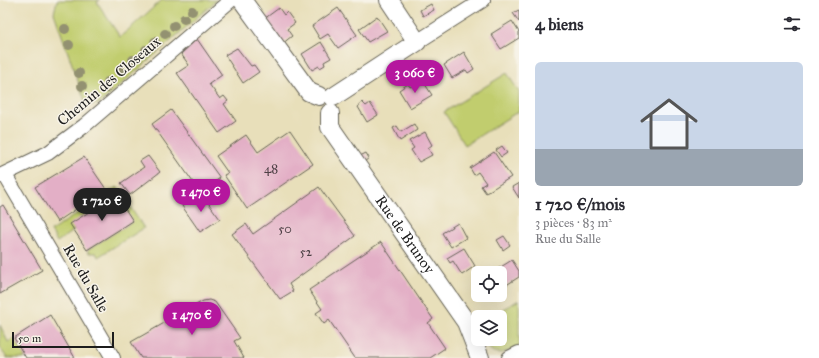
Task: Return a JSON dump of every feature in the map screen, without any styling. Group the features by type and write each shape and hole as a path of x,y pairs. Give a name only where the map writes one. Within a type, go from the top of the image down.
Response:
{"street":[{"name":"Chemin des Closeaux","path":"2,175 48,153 84,126 232,0"},
{"path":"242,0 310,92 327,102 483,0"},
{"path":"389,0 417,42"},
{"name":"Rue de Brunoy","path":"327,102 330,127 466,322 480,358"},
{"name":"Rue du Salle","path":"2,175 113,358"},
{"path":"509,358 519,353"}],"green space":[{"path":"57,0 100,0 97,2 120,37 162,0 217,0 100,103 92,105 86,104 54,13"},
{"path":"507,73 519,92 519,111 465,145 444,112"},
{"path":"117,187 144,228 98,257 96,253 89,253 87,250 133,221 74,230 57,242 51,231"},
{"path":"519,300 519,346 503,353 498,353 494,352 487,346 507,346 507,310 502,310"},
{"path":"0,325 8,342 14,338 26,358 7,358 0,348"}],"building":[{"path":"431,4 434,10 423,16 420,10"},
{"path":"279,8 284,15 287,12 295,23 287,29 292,36 282,44 264,19"},
{"path":"338,8 357,35 338,48 328,34 320,39 312,26"},
{"path":"519,10 519,22 513,13"},
{"path":"377,16 387,31 368,42 359,29"},
{"path":"512,21 519,32 519,38 501,49 491,34"},
{"path":"197,39 222,75 209,84 220,99 224,96 228,101 224,104 236,121 219,133 177,73 189,65 181,54"},
{"path":"321,42 331,58 324,62 325,65 320,68 319,66 312,70 302,54"},
{"path":"237,48 251,66 254,65 259,72 243,83 225,55"},
{"path":"464,52 474,69 468,73 466,70 452,78 444,65"},
{"path":"423,81 432,95 410,108 399,90 408,84 410,87"},
{"path":"106,83 111,90 107,93 102,87"},
{"path":"362,102 366,106 370,103 378,115 367,122 358,107"},
{"path":"171,110 220,178 200,192 152,124"},
{"path":"414,124 417,130 400,141 393,128 397,126 401,132"},
{"path":"290,130 313,164 247,209 224,175 228,173 216,156 246,135 258,152"},
{"path":"425,132 432,145 428,148 432,155 419,162 411,150 414,148 409,141"},
{"path":"502,146 507,153 501,157 496,150"},
{"path":"494,152 511,177 486,193 481,186 486,183 478,172 474,175 470,168"},
{"path":"366,153 369,158 364,162 360,156"},
{"path":"148,156 160,172 130,195 121,183 144,167 140,161"},
{"path":"84,157 106,189 57,222 35,187"},
{"path":"519,183 519,198 512,187"},
{"path":"319,187 355,236 289,284 293,291 280,299 232,234 246,224 253,234"},
{"path":"201,193 220,219 200,232 182,206"},
{"path":"116,195 133,221 87,250 70,224"},
{"path":"3,205 42,270 0,294 0,207"},
{"path":"458,223 466,238 451,247 442,233"},
{"path":"504,236 510,245 503,250 497,240"},
{"path":"381,242 433,319 428,323 445,348 430,358 355,358 329,320 324,324 316,313 322,309 309,290"},
{"path":"464,248 475,266 471,266 471,269 462,275 453,261 450,263 447,258"},
{"path":"512,260 519,271 519,277 507,285 507,266 502,266"},
{"path":"209,300 215,302 240,338 234,341 244,358 141,358 131,342 203,301"},
{"path":"50,315 75,358 26,358 14,338"}]}
